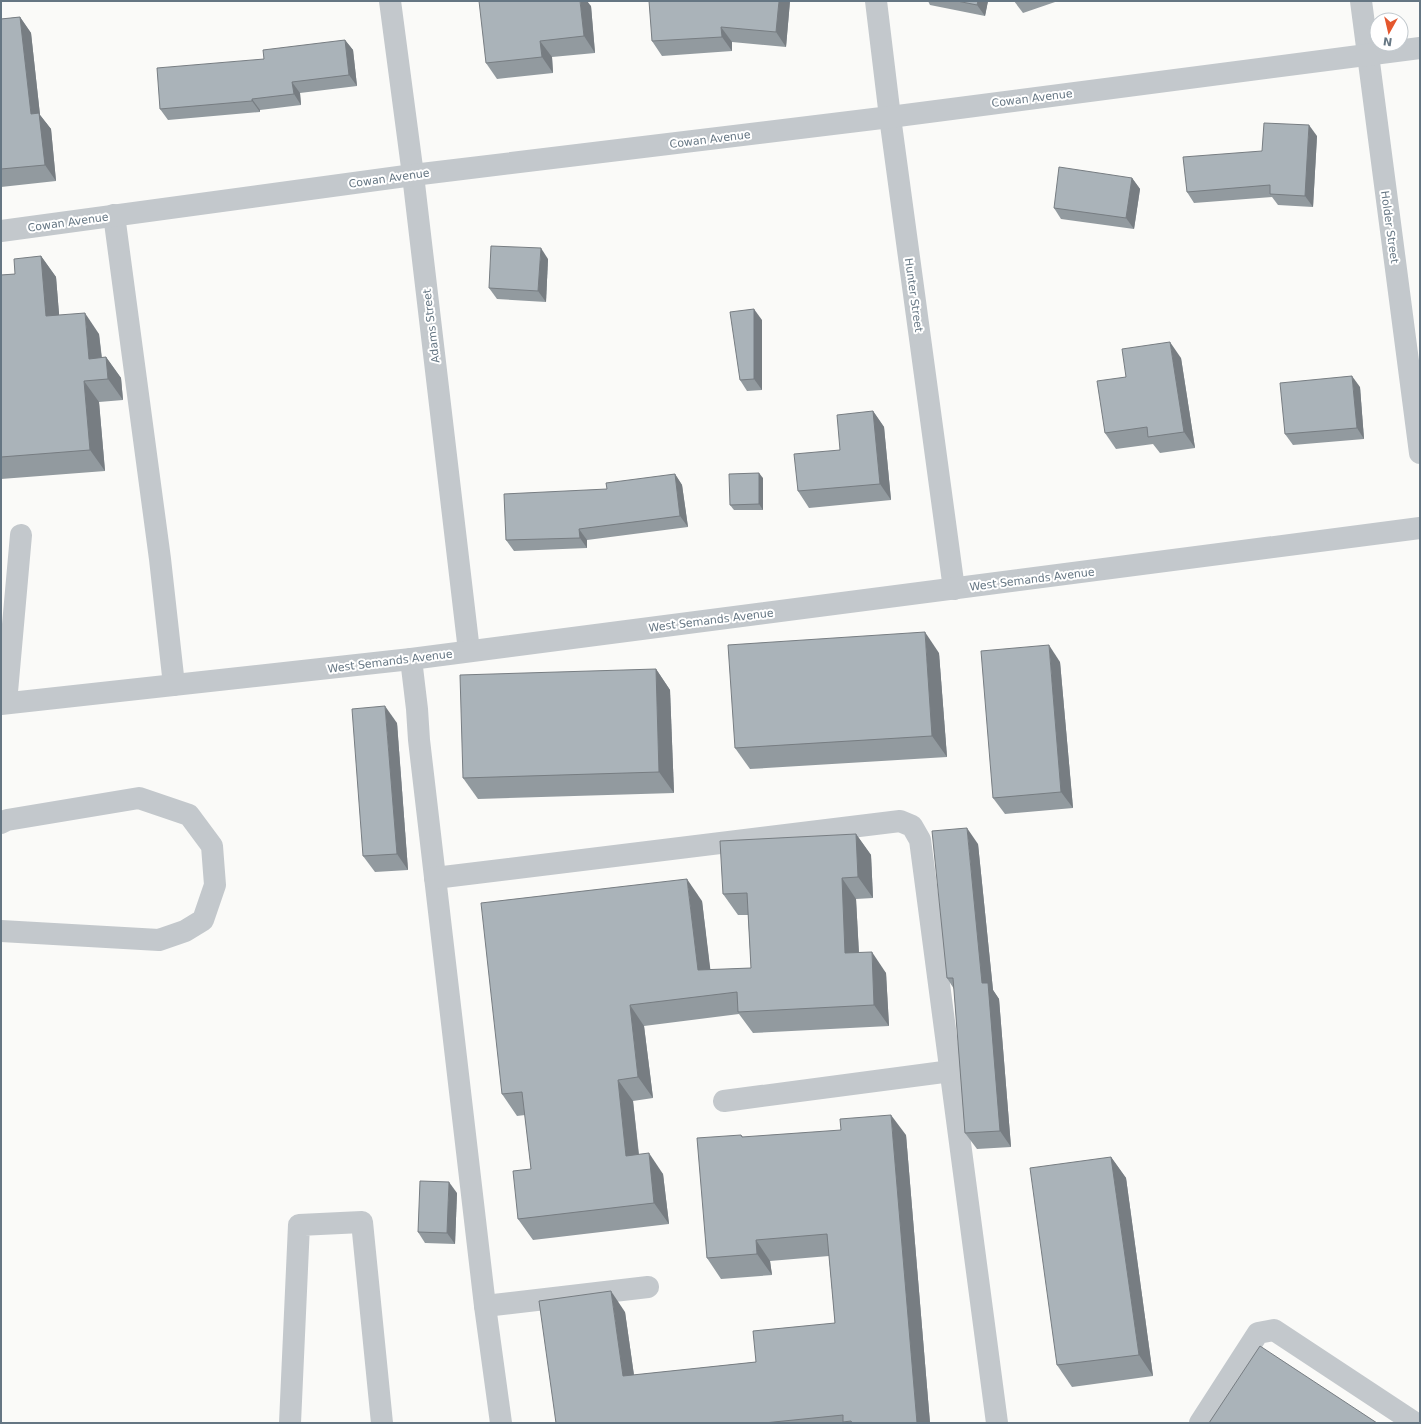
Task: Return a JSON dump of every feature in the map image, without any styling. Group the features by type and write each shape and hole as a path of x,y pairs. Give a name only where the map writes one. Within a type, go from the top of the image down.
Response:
{"street":[{"name":"Adams Street","path":"390,1 413,175 469,651"},
{"name":"Hunter Street","path":"876,1 890,117 954,589"},
{"name":"Holder Street","path":"1361,1 1420,453"},
{"name":"Cowan Avenue","path":"1,231 413,175 890,117 1420,48"},
{"path":"114,215 160,559 174,685"},
{"name":"West Semands Avenue","path":"3,704 411,659 1420,528"},
{"path":"3,704 6,643 21,535"},
{"path":"411,659 435,878 501,1423"},
{"path":"1,823 7,820 139,798 189,815 212,846 215,885 203,920 185,932 159,940 1,931"},
{"path":"435,878 900,821 912,826 920,840 997,1423"},
{"path":"724,1101 950,1071"},
{"path":"290,1423 299,1225 362,1222 382,1423"},
{"path":"486,1306 648,1287"},
{"path":"1200,1423 1258,1333 1274,1330 1415,1423"}],"building":[{"path":"479,1 580,1 584,36 540,41 542,57 486,63"},
{"path":"649,1 779,1 776,32 721,27 722,37 652,41"},
{"path":"957,1 978,1 977,5"},
{"path":"20,17 31,114 39,113 45,165 1,169 1,19"},
{"path":"345,40 349,75 292,82 294,94 252,99 252,101 160,109 157,68 264,59 263,50"},
{"path":"1264,123 1309,125 1305,196 1270,194 1270,185 1187,192 1183,157 1262,151"},
{"path":"1059,167 1132,178 1126,218 1054,208"},
{"path":"491,246 541,248 538,291 489,288"},
{"path":"41,256 46,316 85,313 89,359 106,357 108,379 84,381 90,450 1,457 1,275 15,274 14,259"},
{"path":"754,309 754,379 740,380 730,312"},
{"path":"1170,342 1184,432 1148,437 1147,427 1105,433 1097,381 1126,377 1122,349"},
{"path":"1352,376 1357,428 1285,434 1280,383"},
{"path":"873,411 880,484 798,491 794,454 840,450 837,415"},
{"path":"759,473 759,504 730,505 729,474"},
{"path":"675,474 680,516 579,529 580,538 506,540 504,494 607,489 606,483"},
{"path":"925,632 932,736 735,748 728,645"},
{"path":"1049,645 1061,792 993,798 981,651"},
{"path":"656,669 659,772 463,778 460,675"},
{"path":"385,706 397,854 363,856 352,709"},
{"path":"967,828 982,983 988,983 1000,1131 965,1133 953,978 947,978 932,831"},
{"path":"856,834 858,877 842,878 845,953 872,952 874,1005 738,1012 737,992 630,1005 638,1077 618,1080 626,1156 649,1153 654,1203 518,1219 513,1171 531,1169 522,1092 502,1094 481,903 687,879 698,970 751,968 747,893 723,894 720,841"},
{"path":"891,1115 917,1423 852,1423 851,1421 843,1422 843,1415 764,1423 556,1423 539,1301 611,1291 623,1376 756,1362 753,1331 835,1323 827,1234 756,1240 757,1254 707,1258 697,1138 741,1135 742,1137 841,1130 840,1119"},
{"path":"1111,1157 1139,1355 1057,1365 1030,1168"},
{"path":"420,1181 449,1182 447,1233 418,1232"},
{"path":"1260,1346 1377,1423 1209,1423"}]}
